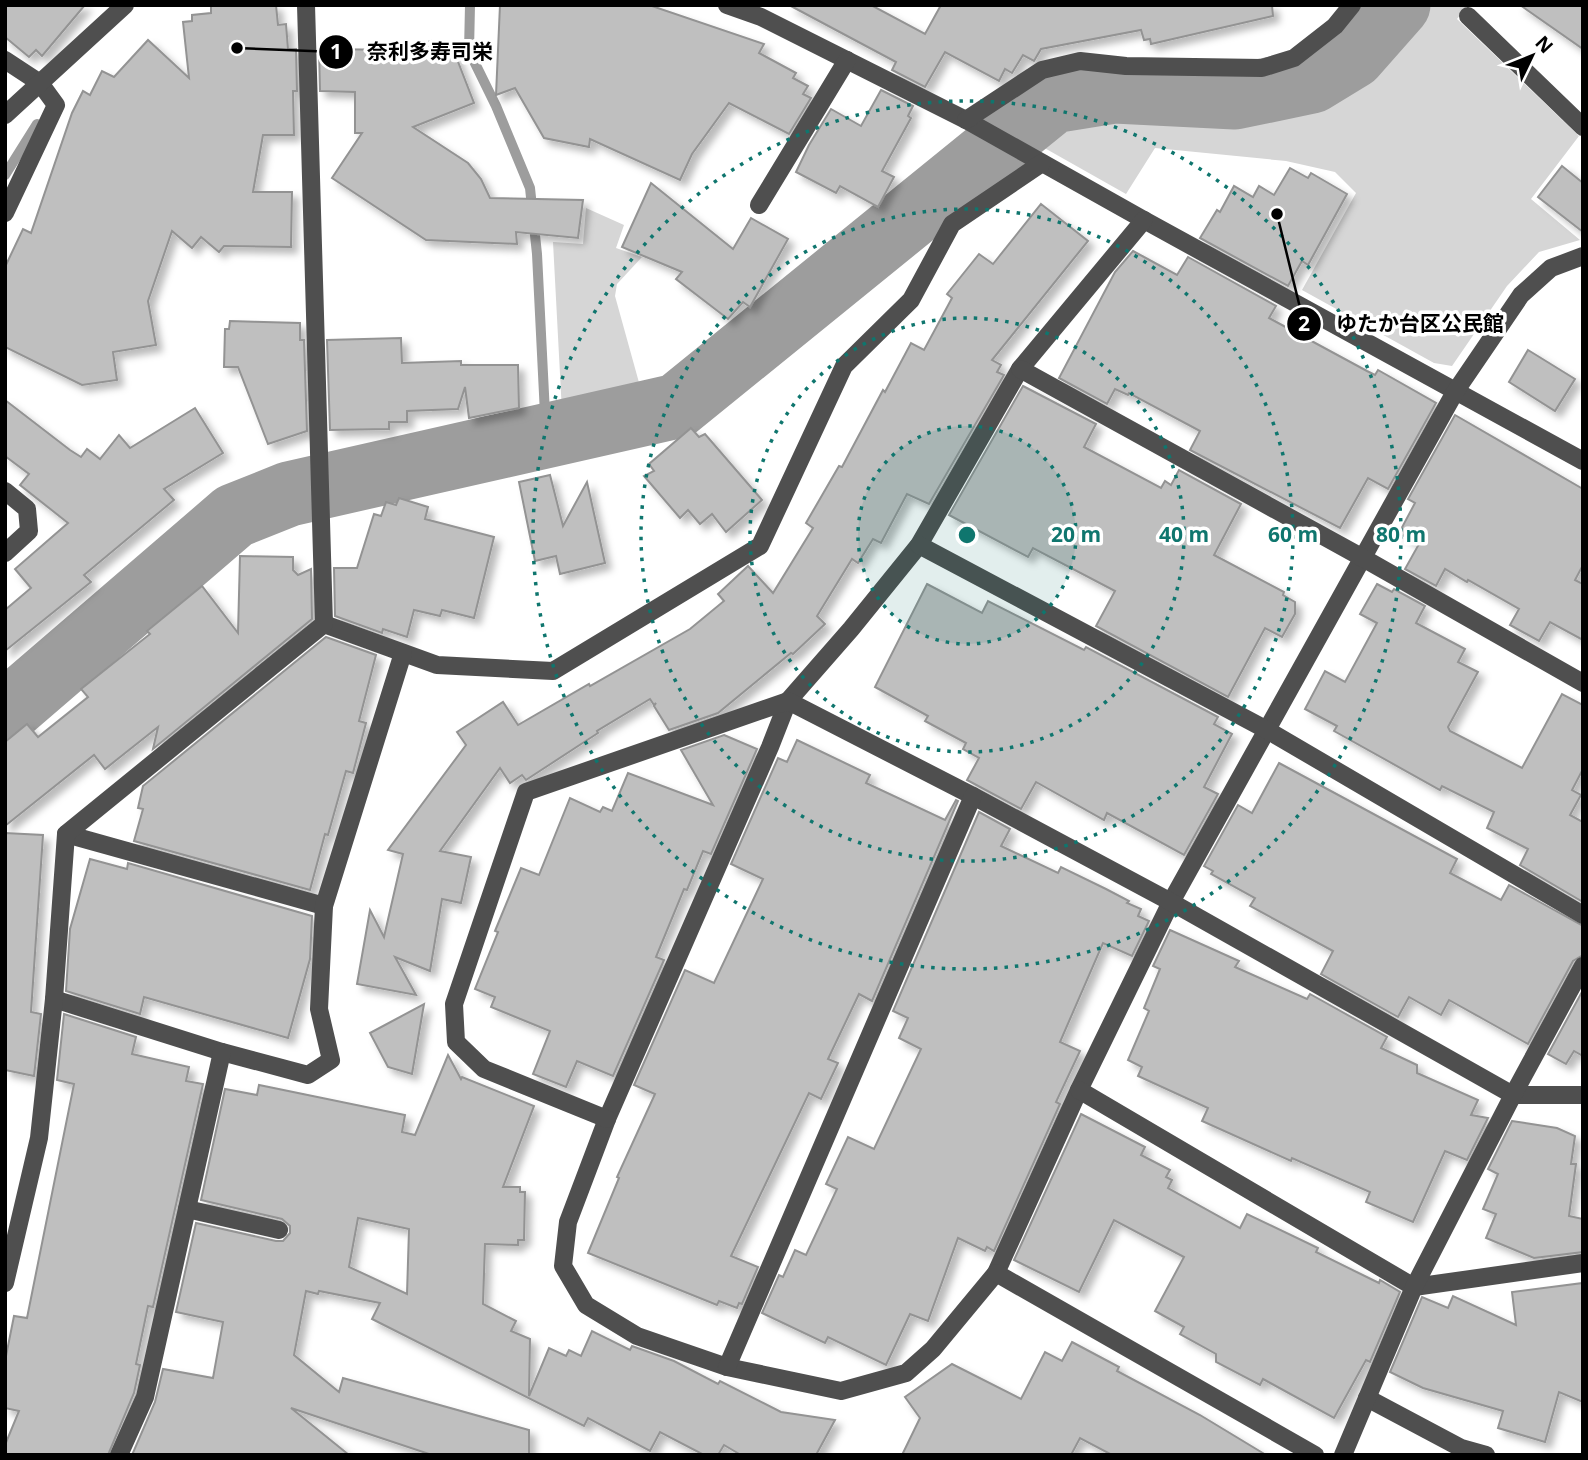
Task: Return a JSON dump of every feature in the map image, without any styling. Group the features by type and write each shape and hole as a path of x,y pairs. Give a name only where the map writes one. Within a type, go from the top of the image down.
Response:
{"street":[{"path":"5,115 125,5"},
{"path":"306,5 324,624"},
{"path":"727,5 761,17 971,123 1583,461"},
{"path":"971,123 1042,70 1080,61 1126,66 1262,68 1294,58 1335,26 1352,5"},
{"path":"1468,16 1583,127"},
{"path":"5,60 40,83 56,105 5,213"},
{"path":"759,205 846,60"},
{"path":"324,624 437,665 553,671 760,546 844,366 911,300 952,223 1034,159"},
{"path":"1144,220 1020,369 919,545 788,701 607,1119 568,1222 563,1266 586,1305 637,1336 727,1367 841,1391 906,1373 933,1349 996,1273 1079,1090 1171,902 1455,392 1521,295 1551,268 1583,256"},
{"path":"1020,369 1583,683"},
{"path":"5,491 27,509 29,531 5,553"},
{"path":"919,545 1266,730 1583,915"},
{"path":"5,1283 38,1139 54,999 66,834 324,624"},
{"path":"54,999 222,1052 308,1075 331,1060 319,1009 324,906 403,653"},
{"path":"607,1119 484,1069 456,1042 454,1004 526,792 788,701 1171,902 1513,1095 1583,1095"},
{"path":"727,1367 973,796"},
{"path":"66,834 324,906"},
{"path":"1343,1455 1414,1287 1583,966"},
{"path":"118,1455 145,1398 222,1052"},
{"path":"1079,1090 1414,1287 1583,1263"},
{"path":"187,1209 279,1230"},
{"path":"996,1273 1315,1455"},
{"path":"1367,1398 1461,1448 1486,1455"}],"shaded area":[{"path":"1427,5 1468,5 1457,19 1579,136 1531,199 1580,240 1539,252 1507,286 1452,366 1434,363 1302,290 1356,193 1335,172 1286,161 1155,148 1126,194 1025,137 1058,118 1099,112 1192,112 1255,117 1309,110 1343,96"},
{"path":"586,208 624,225 616,248 642,257 617,284 615,296 643,397 578,416 562,412 553,242 583,244"}],"building":[{"path":"5,5 85,5 42,56 36,50 29,57 5,37"},
{"path":"211,5 276,5 278,25 286,24 288,49 296,49 294,135 263,135 253,192 292,192 291,247 224,246 219,252 201,237 192,248 172,231 148,301 156,345 113,352 117,380 82,385 5,347 5,267 23,229 31,233 72,113 83,91 90,95 102,71 114,77 148,40 189,78 183,22 192,21 192,15 211,13"},
{"path":"500,5 649,5 764,44 759,53 796,73 793,78 808,86 803,94 811,98 789,134 729,103 692,154 680,180 590,139 589,147 544,138 515,88 496,95"},
{"path":"789,5 871,5 925,34 941,5 1272,5 1273,16 1151,44 1150,39 1144,40 1141,30 1041,49 1034,61 1023,55 1012,73 1005,69 999,81 945,52 925,87 892,70 896,62"},
{"path":"1520,5 1583,5 1583,49"},
{"path":"431,41 434,46 442,43 448,57 455,54 474,103 413,127 468,163 481,179 490,198 583,200 578,238 516,232 517,244 426,240 332,178 362,133 355,133 355,92 320,91 319,49 406,50"},
{"path":"881,90 913,106 908,116 911,118 882,171 894,177 878,207 840,186 836,193 796,172 831,109 861,126"},
{"path":"1562,166 1583,183 1583,232 1538,197"},
{"path":"1290,168 1308,178 1311,173 1347,194 1308,265 1302,261 1288,286 1200,238 1217,210 1220,212 1234,186 1253,197 1259,186 1274,195"},
{"path":"651,183 733,249 751,218 788,239 750,307 743,302 728,319 676,279 682,272 622,247"},
{"path":"1041,204 1088,241 992,360 1001,365 997,372 1004,375 929,504 907,494 881,543 873,539 858,563 852,559 817,616 825,624 793,654 718,713 669,730 654,706 656,703 654,705 650,699 597,731 598,733 526,780 522,775 510,783 500,768 440,851 471,857 461,903 442,899 430,971 395,957 416,995 357,984 370,910 384,937 403,854 388,850 466,745 457,732 503,702 518,725 690,629 724,601 718,594 748,566 773,593 813,528 806,523 839,466 842,467 911,343 924,350 952,298 947,294 979,254 993,264"},
{"path":"1133,251 1177,275 1188,257 1276,306 1269,318 1375,375 1378,370 1436,403 1388,489 1368,478 1340,528 1190,450 1200,431 1129,393 1128,395 1115,389 1107,404 1059,378 1115,272"},
{"path":"230,321 300,323 300,340 304,340 307,431 268,444 238,367 224,367 225,329 229,329"},
{"path":"401,338 402,363 461,361 461,365 518,365 519,408 469,418 465,387 458,409 407,411 407,422 389,422 389,429 330,430 327,340"},
{"path":"1528,350 1575,379 1555,411 1509,382"},
{"path":"1023,386 1096,424 1084,447 1161,488 1165,481 1171,485 1179,470 1241,504 1214,555 1284,592 1283,595 1295,602 1295,614 1282,637 1265,628 1228,697 1096,626 1115,591 1033,548 1028,557 949,515"},
{"path":"5,400 81,457 87,449 100,459 119,435 130,448 195,408 223,453 164,489 174,500 84,575 91,582 5,651 5,610 31,588 15,569 68,523 20,485 29,474 5,456"},
{"path":"1455,415 1583,489 1583,565 1575,580 1583,584 1583,640 1550,622 1539,641 1510,625 1519,609 1468,580 1467,582 1445,569 1436,586 1405,569 1419,544 1399,533 1415,503 1408,499"},
{"path":"691,428 699,437 705,434 762,500 726,532 712,514 700,524 688,510 680,518 644,476 654,471 649,464"},
{"path":"550,475 563,526 587,482 605,563 560,574 556,556 535,561 519,482"},
{"path":"399,498 428,507 425,519 494,537 474,618 442,610 440,616 414,610 407,637 383,629 382,633 335,616 334,568 357,568 374,514 381,516 386,502 396,505"},
{"path":"240,556 293,557 293,570 298,575 311,569 312,619 153,749 158,727 105,769 94,755 5,826 5,742 27,724 38,737 88,697 81,689 150,634 147,631 202,586 238,633"},
{"path":"927,584 982,613 988,601 1084,650 1086,647 1218,717 1214,724 1232,734 1204,787 1218,794 1184,855 1107,813 1104,820 1036,782 1021,809 967,780 979,758 963,749 966,743 925,721 928,716 875,687"},
{"path":"1377,584 1392,592 1394,589 1425,606 1416,623 1465,649 1458,662 1478,672 1448,727 1450,731 1522,768 1562,694 1583,705 1583,769 1572,790 1581,795 1570,815 1583,822 1583,902 1520,865 1528,849 1487,828 1494,812 1442,786 1440,790 1334,731 1337,726 1305,709 1325,671 1345,682 1377,623 1360,614"},
{"path":"326,637 376,655 359,721 366,723 353,773 346,771 310,890 134,841 143,809 138,808 143,786"},
{"path":"724,735 757,749 711,854 703,851 687,890 684,889 656,957 664,960 613,1076 577,1061 566,1087 533,1074 550,1031 491,1007 495,997 475,989 521,868 539,875 570,798 600,812 603,807 612,811 628,773 713,805 681,750"},
{"path":"797,740 870,775 866,783 945,820 956,800 958,801 872,1001 859,994 828,1059 838,1063 821,1099 809,1093 731,1256 758,1267 742,1304 739,1303 737,1308 719,1301 717,1305 588,1253 619,1178 617,1177 655,1094 634,1085 685,970 714,983 763,879 731,864 778,758 787,762"},
{"path":"1279,763 1457,859 1450,873 1501,900 1509,885 1583,926 1583,955 1573,961 1528,1044 1449,1000 1441,1015 1409,997 1398,1017 1321,974 1333,951 1250,906 1255,898 1211,874 1213,871 1204,866 1238,805 1252,813"},
{"path":"979,812 1010,829 1001,846 1058,873 1061,867 1106,889 1141,909 1138,916 1149,921 1132,956 1103,943 1060,1042 1080,1051 1056,1102 1060,1104 994,1251 987,1247 985,1251 958,1238 928,1321 910,1314 886,1365 828,1337 825,1343 762,1313 779,1275 783,1277 795,1250 806,1255 837,1189 826,1184 848,1137 874,1149 921,1049 899,1038 908,1018 893,1011"},
{"path":"5,833 43,835 31,1012 41,1014 34,1076 5,1070"},
{"path":"90,859 127,869 128,863 312,916 310,959 288,1038 144,997 140,1014 66,991 70,929"},
{"path":"1170,930 1239,961 1235,967 1307,999 1310,994 1387,1037 1381,1048 1417,1065 1417,1073 1478,1100 1471,1115 1488,1118 1467,1160 1445,1151 1413,1222 1366,1202 1370,1192 1292,1158 1291,1161 1202,1121 1208,1108 1138,1076 1142,1067 1128,1060 1149,1011 1144,1008 1160,969 1153,966"},
{"path":"1583,990 1583,1056 1574,1051 1566,1064 1548,1054"},
{"path":"424,1004 412,1074 388,1067 370,1033"},
{"path":"64,1014 136,1037 132,1054 189,1067 186,1081 203,1084 153,1307 148,1306 136,1364 140,1365 134,1393 108,1455 5,1455 5,1445 19,1411 5,1408 5,1361 14,1316 27,1318 74,1084 57,1080"},
{"path":"448,1055 461,1079 462,1077 534,1106 503,1187 520,1187 520,1192 525,1192 524,1240 518,1240 518,1245 485,1244 483,1304 516,1321 511,1331 530,1339 529,1396 549,1348 566,1356 569,1350 581,1356 592,1331 630,1350 632,1346 674,1361 781,1412 835,1420 816,1455 741,1455 724,1445 718,1455 704,1455 660,1432 650,1451 588,1418 584,1426 372,1319 380,1303 306,1291 294,1355 339,1392 343,1378 529,1430 529,1455 432,1455 291,1408 349,1455 132,1455 155,1402 163,1369 213,1378 223,1322 176,1312 196,1223 276,1241 283,1241 290,1233 290,1226 282,1219 201,1200 225,1089 257,1095 259,1085 405,1115 402,1132 415,1135","holes":["358,1218 409,1229 407,1294 349,1267"]},
{"path":"1081,1114 1145,1147 1141,1155 1170,1170 1166,1177 1172,1180 1168,1188 1240,1228 1247,1214 1318,1248 1316,1252 1379,1283 1380,1280 1400,1292 1370,1362 1366,1360 1334,1418 1263,1379 1260,1385 1216,1362 1216,1354 1180,1334 1184,1327 1155,1311 1184,1257 1114,1220 1079,1292 1014,1260"},
{"path":"1512,1121 1557,1128 1575,1136 1571,1164 1576,1164 1569,1216 1583,1219 1583,1252 1534,1258 1486,1238 1496,1214 1483,1209 1498,1174 1488,1169"},
{"path":"1583,1283 1583,1402 1559,1392 1545,1442 1498,1428 1503,1411 1423,1388 1390,1372 1422,1297 1448,1308 1453,1296 1516,1325 1512,1292"},
{"path":"1072,1342 1119,1367 1117,1371 1200,1415 1266,1455 1112,1455 1080,1438 1071,1455 902,1455 920,1418 905,1397 952,1364 1021,1399 1045,1352 1062,1361"}],"waterway":[{"path":"470,5 469,51 496,106 530,188 537,254 546,434"},
{"path":"5,713 234,516 289,494 677,406 1053,101 1115,91 1235,97 1312,81 1353,56 1398,5"},
{"path":"5,175 37,124"}],"place":[{"name":"奈利多寿司栄","path":"237,48"},
{"name":"ゆたか台区公民館","path":"1277,214"}]}
